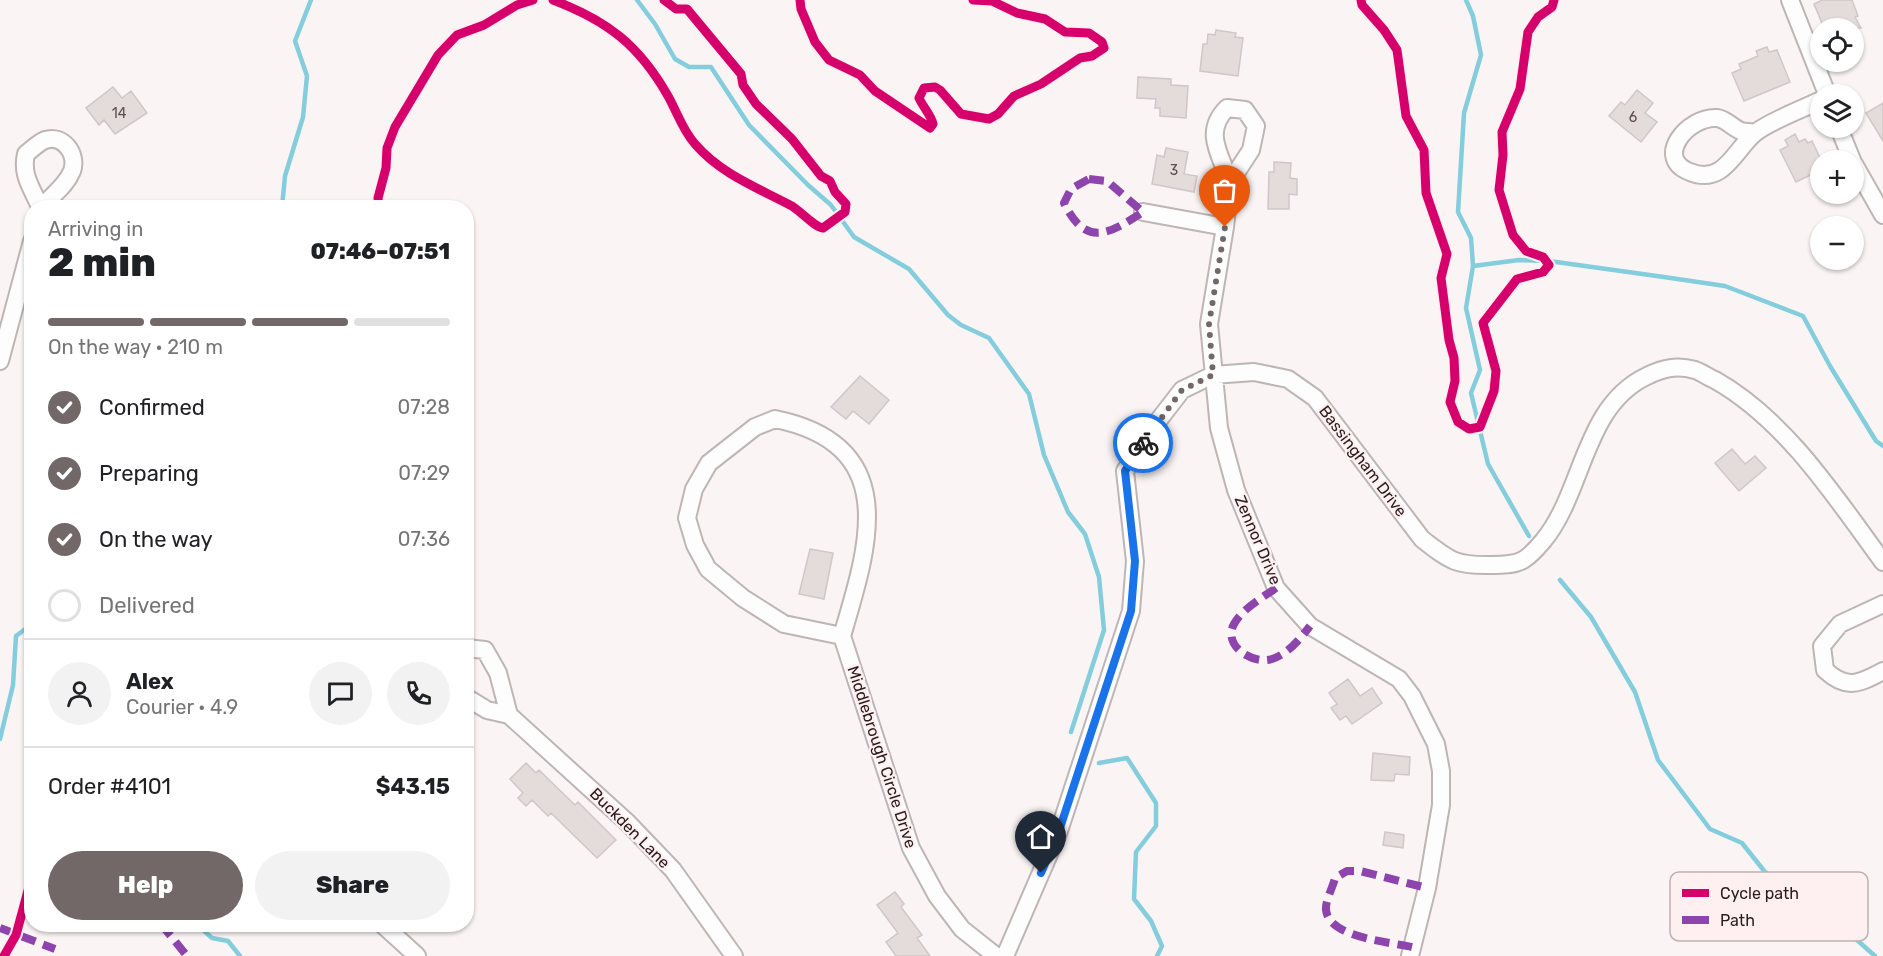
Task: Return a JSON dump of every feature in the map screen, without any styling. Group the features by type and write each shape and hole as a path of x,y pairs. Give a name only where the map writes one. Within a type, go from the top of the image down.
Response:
{"street":[{"path":"1790,0 1823,84"},
{"path":"1755,133 1739,131 1720,118 1704,119 1692,124 1682,133 1676,143 1674,155 1682,168 1693,174 1710,174 1723,169 1755,133 1810,106"},
{"path":"1864,181 1883,215"},
{"name":"Zennor Drive","path":"1230,182 1209,324 1219,428 1236,490 1275,588 1310,627 1399,679 1413,696 1436,744 1441,771 1441,805 1427,888 1410,956"},
{"path":"1143,212 1225,227"},
{"path":"0,361 24,271"},
{"name":"Bassingham Drive","path":"1005,956 1059,831 1131,611 1135,561 1125,471 1182,390 1213,375 1254,372 1288,379 1315,398 1422,539 1442,555 1465,565 1504,565 1523,560 1553,529 1569,499 1590,444 1610,406 1634,382 1664,367 1696,370 1737,393 1787,440 1828,485 1883,562"},
{"path":"775,419 798,423 820,433 841,449 857,469 865,488 867,508 863,564 842,636 784,624 743,598 708,569 695,545 687,518 694,489 709,463 755,427 775,419"},
{"path":"1883,604 1840,624 1822,646 1825,670 1845,684 1869,679 1883,670"},
{"name":"Middlebrough Circle Drive","path":"842,636 911,848 937,896 962,929 996,956"},
{"path":"474,649 485,650 498,673 509,715"},
{"name":"Buckden Lane","path":"474,702 487,710 509,715 628,823 673,870 734,956"},
{"path":"391,932 417,956"}],"building":[{"path":"1822,0 1852,0 1858,16 1856,18 1820,18 1814,4"},
{"path":"1216,30 1236,33 1235,37 1243,38 1238,76 1200,71 1203,44 1207,44 1208,34 1215,35"},
{"path":"1767,47 1769,52 1777,50 1790,82 1744,101 1732,73 1741,69 1739,64 1758,56 1756,51"},
{"path":"1138,77 1171,79 1171,85 1188,86 1186,118 1160,116 1160,108 1155,108 1156,99 1137,98"},
{"path":"113,87 122,98 131,91 147,113 115,134 104,120 99,125 86,108"},
{"path":"1637,90 1653,103 1645,113 1657,122 1641,142 1609,116 1621,102 1625,105"},
{"path":"1883,103 1883,141 1866,113"},
{"path":"1795,134 1799,142 1805,139 1808,143 1812,141 1816,150 1810,150 1810,175 1796,182 1780,150 1788,146 1785,140"},
{"path":"1166,148 1188,152 1184,174 1197,176 1194,192 1152,184 1157,155 1164,157"},
{"path":"1274,162 1291,163 1290,178 1297,179 1297,195 1289,194 1289,209 1268,209 1269,172 1274,172"},
{"path":"860,376 889,400 869,424 853,411 846,419 831,407"},
{"path":"1732,449 1745,464 1755,456 1766,468 1739,491 1715,463"},
{"path":"810,549 833,553 824,599 799,594"},
{"path":"1348,679 1360,696 1372,688 1382,703 1352,724 1346,716 1340,720 1331,708 1337,704 1329,693"},
{"path":"1373,753 1410,757 1409,775 1395,774 1394,781 1371,780"},
{"path":"526,763 536,773 539,770 575,805 578,802 616,840 597,858 551,813 548,816 532,800 526,806 518,798 523,793 510,779"},
{"path":"1385,832 1404,835 1403,848 1383,845"},
{"path":"895,892 904,904 901,907 922,935 917,938 930,956 896,956 886,942 898,933 877,905"}],"waterway":[{"path":"283,200 285,176 303,117 307,76 295,41 311,0"},
{"path":"637,0 655,24 675,59 689,67 711,67 749,125 831,205 854,237 909,269 948,315 961,325 989,338 1029,394 1044,455 1068,512 1085,534 1099,577 1104,630 1071,732"},
{"path":"1466,0 1473,16 1481,55 1464,113 1458,212 1471,238 1473,266 1466,308 1480,370 1471,393 1488,464 1529,536"},
{"path":"1473,266 1519,260 1549,261 1725,286 1803,316 1830,366 1876,441 1883,446"},
{"path":"1560,580 1591,617 1635,692 1658,760 1710,829 1742,843 1765,872"},
{"path":"0,739 13,685 16,636 24,630"},
{"path":"1099,763 1127,758 1156,803 1156,826 1136,852 1134,899 1151,921 1162,946 1157,956"},
{"path":"205,932 212,938 228,941 240,956"},
{"path":"1858,941 1875,956"}],"marked path":[{"path":"1089,179 1107,181 1143,212 1109,231 1099,233 1081,226 1072,217 1064,203 1071,189 1089,179"},
{"path":"1276,588 1242,613 1234,624 1231,632 1232,640 1241,652 1256,659 1278,657 1298,641 1310,626"},
{"path":"1412,947 1349,933 1330,919 1326,910 1327,902 1335,878 1347,871 1360,871 1427,888"},
{"path":"0,928 55,949"},
{"path":"168,932 187,956"}],"cycle path":[{"path":"378,200 386,168 387,148 395,127 438,55 457,35 484,25 517,5 533,0"},
{"path":"553,0 606,26 646,62 668,96 691,139 716,164 739,179 794,207 819,227 823,228 845,212 846,204 835,192 830,181 821,176 792,139 756,104 743,85 741,74 687,9 676,9 664,0"},
{"path":"800,0 801,9 815,42 829,60 860,75 875,91 930,128 932,121 919,98 924,88 935,87 940,90 961,114 989,119 998,114 1014,96 1041,84 1080,58 1092,56 1104,48 1102,42 1089,33 1065,32 1045,19 1017,13 992,1 973,0"},
{"path":"1361,0 1362,5 1384,30 1397,50 1406,116 1424,150 1426,193 1447,254 1441,278 1449,340 1454,358 1455,381 1450,402 1458,422 1469,429 1480,427 1494,391 1496,371 1483,323 1517,279 1543,272 1549,265 1543,257 1526,251 1513,235 1499,190 1503,155 1502,132 1520,89 1528,32 1538,17 1552,7 1554,0"},
{"path":"4,956 16,935 24,906"}],"way so far":[{"path":"1143,443 1182,390 1213,375 1209,324 1225,227"}],"route":[{"path":"1041,873 1059,831 1131,611 1135,561 1125,471 1143,443"}]}
